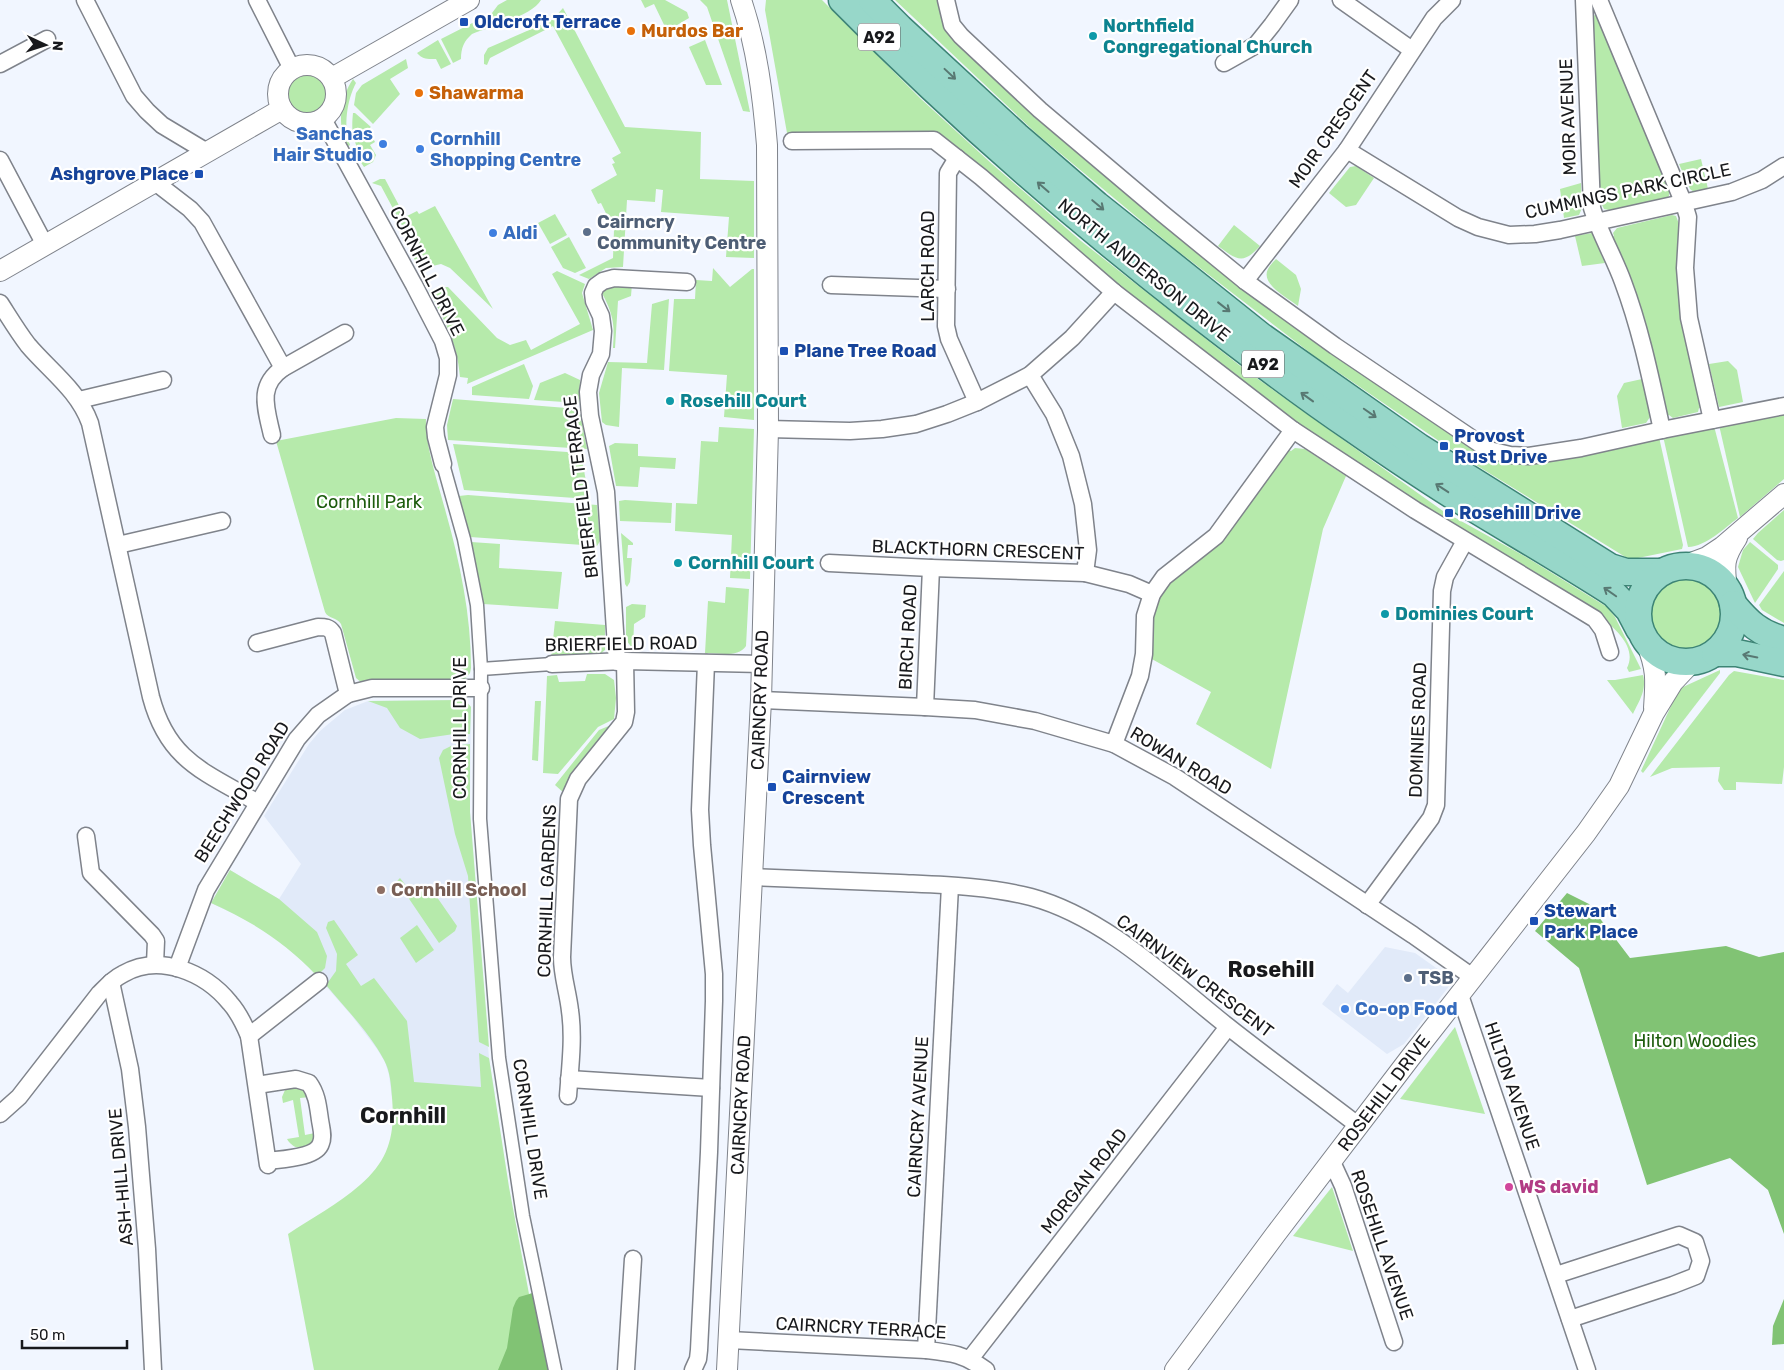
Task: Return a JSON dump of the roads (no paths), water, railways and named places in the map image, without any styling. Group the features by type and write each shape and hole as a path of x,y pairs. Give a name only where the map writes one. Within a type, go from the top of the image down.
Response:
{"main road":[{"name":"NORTH ANDERSON DRIVE","path":"842,0 909,67 989,140 1098,234 1166,289 1259,361 1353,429 1452,495 1614,594 1629,610 1643,636"},
{"name":"NORTH ANDERSON DRIVE","path":"872,0 1010,129 1097,205 1254,330 1316,376 1419,447 1610,567 1626,572 1672,569"},
{"path":"1643,636 1637,617 1638,603 1643,591 1651,580 1672,569"},
{"name":"A92","path":"1672,569 1704,569 1717,578 1753,626 1784,640"},
{"path":"1691,663 1703,660 1723,646 1731,631 1734,615 1730,597"},
{"name":"A92","path":"1643,636 1653,650 1670,660 1691,663"},
{"path":"1715,653 1737,653 1784,663"}],"street":[{"path":"86,0 134,96 162,125 207,152"},
{"path":"257,0 292,69"},
{"path":"332,78 469,0"},
{"name":"CAIRNCRY ROAD","path":"727,1370 761,700 768,429 767,145 765,118 751,31 741,0"},
{"name":"CAIRNCRY ROAD","path":"751,31 754,0"},
{"path":"946,0 952,25 961,36 1032,104 1163,214 1245,281 1334,346 1489,450 1510,455 1529,456 1581,448 1784,406"},
{"path":"1224,63 1256,44 1290,0"},
{"path":"1341,0 1412,50"},
{"name":"MOIR CRESCENT","path":"1245,281 1347,150 1434,18 1452,0"},
{"name":"MOIR AVENUE","path":"1584,0 1592,208 1596,222 1623,281 1640,328 1662,430"},
{"path":"1600,0 1688,217 1685,268 1689,318 1712,420"},
{"path":"0,64 47,38"},
{"path":"303,65 314,65 324,70 332,78 337,96 335,105 323,119 312,123 301,123 290,118 282,109 278,98 279,87 284,76 292,69 303,65"},
{"path":"0,271 282,109"},
{"name":"CORNHILL DRIVE","path":"323,119 414,285 442,341 448,358 448,375 435,427 436,437 464,539 477,605 481,669 480,819 499,1058 523,1216 554,1370"},
{"name":"NORTH ANDERSON DRIVE","path":"792,141 934,140 1114,292 1293,430 1465,541 1595,619 1603,630 1610,652"},
{"name":"CUMMINGS PARK CIRCLE","path":"1347,150 1458,218 1478,228 1509,235 1535,234 1560,230 1732,192 1762,180 1784,166"},
{"name":"LARCH ROAD","path":"957,158 948,173 946,326 977,402"},
{"path":"0,160 45,245"},
{"path":"155,182 190,209 202,222 283,368"},
{"name":"BRIERFIELD TERRACE","path":"621,662 606,492 588,407 591,375 601,354 603,330 593,293 596,286 603,281 614,278 687,282"},
{"path":"831,285 947,289"},
{"path":"768,429 850,431 882,429 916,424 947,414 977,402 1030,375 1072,338 1114,292"},
{"path":"0,303 28,345 79,400 90,423 156,715 164,732 172,745 184,758 258,803"},
{"path":"272,435 265,396 268,382 274,374 283,368 345,333"},
{"path":"1030,375 1054,414 1070,456 1083,504 1088,550 1085,573"},
{"path":"79,400 163,380"},
{"path":"1114,744 1140,676 1144,654 1145,616 1152,594 1164,577 1216,536 1293,430"},
{"path":"1672,569 1707,557 1741,532 1784,494"},
{"path":"118,545 222,521"},
{"path":"1730,597 1725,560 1741,532"},
{"name":"DOMINIES ROAD","path":"1367,905 1431,818 1436,805 1442,591 1445,577 1465,541"},
{"name":"BLACKTHORN CRESCENT","path":"828,563 1085,573 1129,584 1152,594"},
{"name":"BIRCH ROAD","path":"925,707 931,568"},
{"path":"256,643 318,627 331,630 348,694"},
{"name":"ROSEHILL DRIVE","path":"1643,636 1654,661 1656,677 1654,713"},
{"name":"BRIERFIELD ROAD","path":"481,669 621,662 762,664"},
{"name":"CORNHILL GARDENS","path":"568,1096 571,1018 562,971 569,799 578,779 624,722 626,712 621,662"},
{"name":"CAIRNCRY ROAD","path":"693,1370 698,1359 699,1350 714,974 700,810 706,663"},
{"name":"ROSEHILL DRIVE","path":"1175,1370 1524,910 1586,833 1619,786 1654,713 1673,682 1691,663"},
{"name":"BEECHWOOD ROAD","path":"177,968 206,890 307,726 318,715 348,694 372,688 481,688"},
{"name":"ROWAN ROAD","path":"761,700 975,710 1035,721 1114,744 1175,776 1474,978"},
{"path":"86,836 91,873 152,934 156,941 155,964"},
{"name":"CAIRNVIEW CRESCENT","path":"752,877 950,886 998,891 1032,898 1064,909 1097,926 1129,947 1228,1027 1359,1126"},
{"name":"CAIRNCRY AVENUE","path":"926,1350 950,886"},
{"path":"0,1114 19,1096 99,994 111,982 133,969 155,964 177,968 202,978 230,1002 241,1018 250,1036 268,1163 312,1153 319,1149 322,1135 316,1095 309,1083 296,1079 257,1085"},
{"path":"250,1036 319,981"},
{"name":"ASH-HILL DRIVE","path":"111,982 130,1069 137,1126 147,1249 153,1370"},
{"name":"HILTON AVENUE","path":"1460,995 1587,1370"},
{"name":"MORGAN ROAD","path":"970,1359 1228,1027"},
{"path":"569,1079 710,1088"},
{"name":"ROSEHILL AVENUE","path":"1332,1162 1349,1204 1394,1342"},
{"path":"1556,1275 1679,1235 1695,1242 1701,1261 1696,1276 1570,1319"},
{"path":"626,1370 633,1259"},
{"name":"CAIRNCRY TERRACE","path":"729,1340 926,1350 956,1354 970,1359 986,1370"}],"place":[{"name":"Oldcroft Terrace","path":"464,22"},
{"name":"Murdos Bar","path":"631,31"},
{"name":"Northfield Congregational Church","path":"1093,36"},
{"name":"Shawarma","path":"419,93"},
{"name":"Sanchas Hair Studio","path":"383,144"},
{"name":"Cornhill Shopping Centre","path":"420,149"},
{"name":"Ashgrove Place","path":"199,174"},
{"name":"Cairncry Community Centre","path":"587,232"},
{"name":"Aldi","path":"493,233"},
{"name":"Plane Tree Road","path":"784,351"},
{"name":"Rosehill Court","path":"670,401"},
{"name":"Provost Rust Drive","path":"1444,446"},
{"name":"Rosehill Drive","path":"1449,513"},
{"name":"Cornhill Court","path":"678,563"},
{"name":"Dominies Court","path":"1385,614"},
{"name":"Cairnview Crescent","path":"772,787"},
{"name":"Cornhill School","path":"381,890"},
{"name":"Stewart Park Place","path":"1534,921"},
{"name":"TSB","path":"1408,978"},
{"name":"Co-op Food","path":"1345,1009"},
{"name":"WS david","path":"1509,1187"}],"district":[{"name":"Rosehill","path":"1271,969"},
{"name":"Cornhill","path":"403,1115"}],"park label":[{"name":"Cornhill Park","path":"369,502"},
{"name":"Hilton Woodies","path":"1695,1041"}]}
